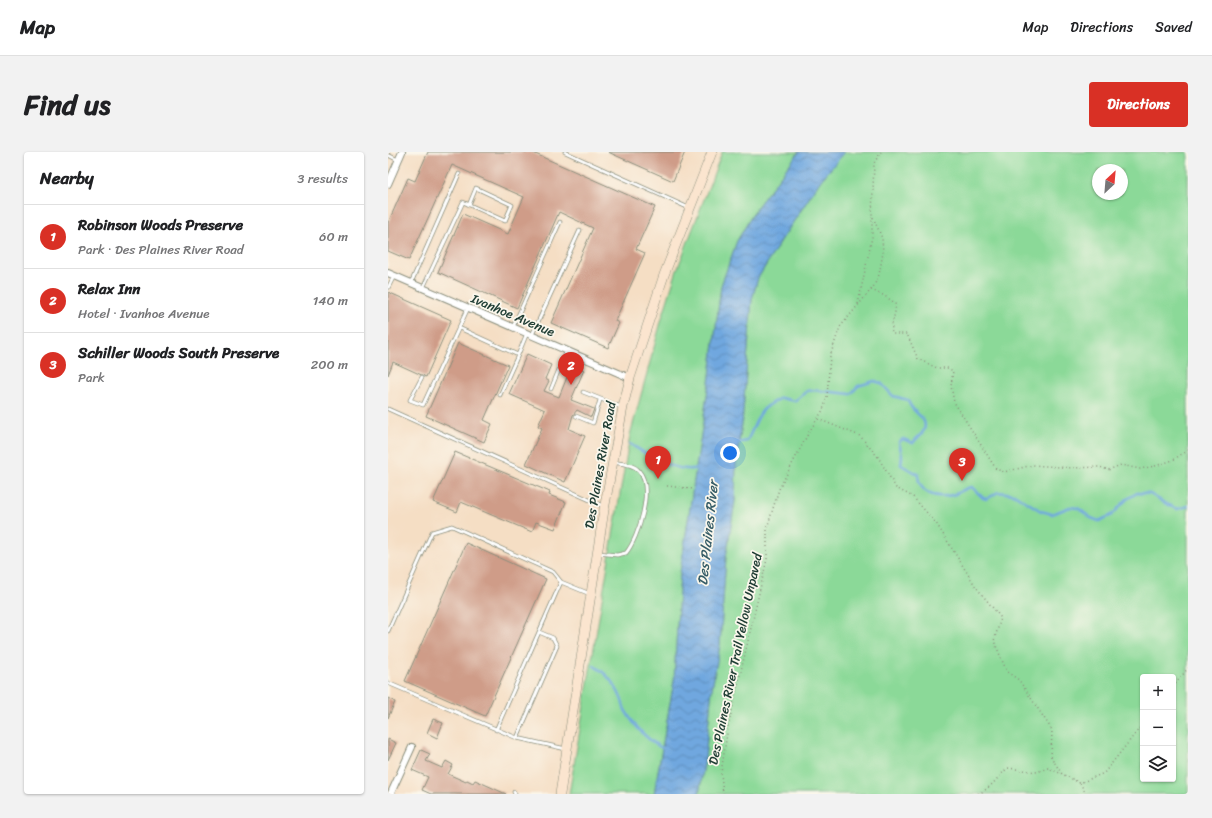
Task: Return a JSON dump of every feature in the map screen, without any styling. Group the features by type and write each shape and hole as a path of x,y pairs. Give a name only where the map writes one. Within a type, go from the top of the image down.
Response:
{"main road":[{"name":"Des Plaines River Road","path":"560,794 605,507 623,407 630,378 664,275 712,152"}],"street":[{"path":"388,184 402,152"},
{"name":"Ivanhoe Avenue","path":"391,274 630,378"},
{"path":"390,793 412,747"}],"lane":[{"path":"565,152 690,209"},
{"path":"388,155 398,160"},
{"path":"411,283 459,174"},
{"path":"423,288 463,202 469,205 505,221 512,205 476,188 469,205"},
{"path":"512,327 560,222"},
{"path":"500,395 518,355 530,334 580,230"},
{"path":"388,288 391,274"},
{"path":"422,377 410,400 423,405 468,308"},
{"path":"459,328 518,355"},
{"path":"551,389 567,350"},
{"path":"583,392 600,400 623,407"},
{"path":"576,416 593,423 600,400"},
{"path":"388,409 605,507"},
{"path":"598,553 621,555 626,553 633,543 642,517 644,496 642,475 635,467 613,462"},
{"path":"388,631 432,532 452,526 553,572 560,582 592,595"},
{"path":"496,730 560,582"},
{"path":"517,738 557,646 553,638 539,632"},
{"path":"388,683 517,738 568,749"}],"path":[{"name":"Des Plaines River Trail Yellow Unpaved","path":"723,794 721,773 728,726 767,559 767,528 779,489 818,418 827,397 830,356 840,327 871,290 879,275 883,253 882,238 872,215 874,163 881,152"},
{"path":"858,305 872,237 872,215"},
{"path":"871,290 883,295 895,303 896,309 891,328 892,334 907,334 918,359 937,368 947,368 953,371 951,386 954,402 996,469 1004,472 1033,465 1072,468 1100,467 1108,470 1121,465 1140,469 1173,460 1188,450"},
{"path":"818,418 860,436 878,457 896,488 913,497 936,523 976,588 1001,618 994,641 1007,672 1019,680 1052,730 1051,757 1062,774"},
{"path":"667,486 693,489"},
{"path":"1176,683 1188,668"},
{"path":"1080,783 1104,773 1140,728"},
{"path":"978,794 994,785 1002,773 1008,768 1037,772 1048,768 1080,783 1086,794"}],"green space":[{"path":"722,152 799,152 757,207 737,241 721,286 710,376 680,573 674,681 654,794 569,794 630,435 662,318 677,270"},
{"path":"845,152 1188,152 1188,794 699,794 705,759 712,688 720,645 726,557 735,501 736,461 742,424 752,299 758,278 821,180"}],"water":[{"name":"Des Plaines River","path":"799,152 845,152 821,180 758,278 752,299 742,424 736,461 735,501 726,557 720,645 712,689 705,759 699,794 654,794 674,681 680,573 710,376 721,286 737,241 757,207"}],"building":[{"path":"428,152 531,152 655,207 636,249 645,253 615,321 619,323 608,348 551,323 593,228 559,212 517,308 438,272 463,214 508,234 524,197 452,165 409,260 388,251 388,223 408,178 415,181"},
{"path":"608,152 685,152 673,181"},
{"path":"388,292 451,320 426,377 393,362 388,375"},
{"path":"458,343 508,365 484,420 492,424 484,442 426,416"},
{"path":"527,354 551,365 545,379 549,381 544,391 559,397 572,365 584,370 571,400 594,409 591,417 577,410 573,415 569,429 585,436 565,482 526,464 542,428 538,426 545,410 509,394"},
{"path":"455,452 550,492 549,495 566,502 555,529 536,522 532,532 461,502 457,512 433,502"},
{"path":"466,543 546,579 485,716 405,681"},
{"path":"388,698 395,702 388,718"},
{"path":"433,719 443,723 437,738 427,733"},
{"path":"388,739 396,743 388,760"},
{"path":"421,750 430,754 426,761 442,768 446,761 453,765 448,774 466,782 467,780 473,783 475,780 506,794 431,794 422,790 428,777 412,770"}],"waterway":[{"path":"737,443 747,441 756,420 762,411 773,402 781,398 795,401 807,391 813,390 851,394 858,386 874,381 881,383 893,396 908,400 912,408 924,421 924,430 913,443 903,439 899,442 902,456 901,465 918,474 919,481 924,490 934,495 946,496 972,487 983,498 987,499 998,492 1014,494 1041,511 1052,514 1070,507 1078,508 1091,518 1099,521 1112,515 1127,499 1137,493 1150,494 1177,509 1188,506"},
{"path":"630,444 663,463 681,468 699,468"},
{"path":"594,666 603,672 616,688 625,710 637,727 652,742 664,749"}],"place":[{"name":"Relax Inn","path":"571,385"},
{"name":"Robinson Woods Preserve","path":"658,479"},
{"name":"Schiller Woods South Preserve","path":"962,481"}]}
